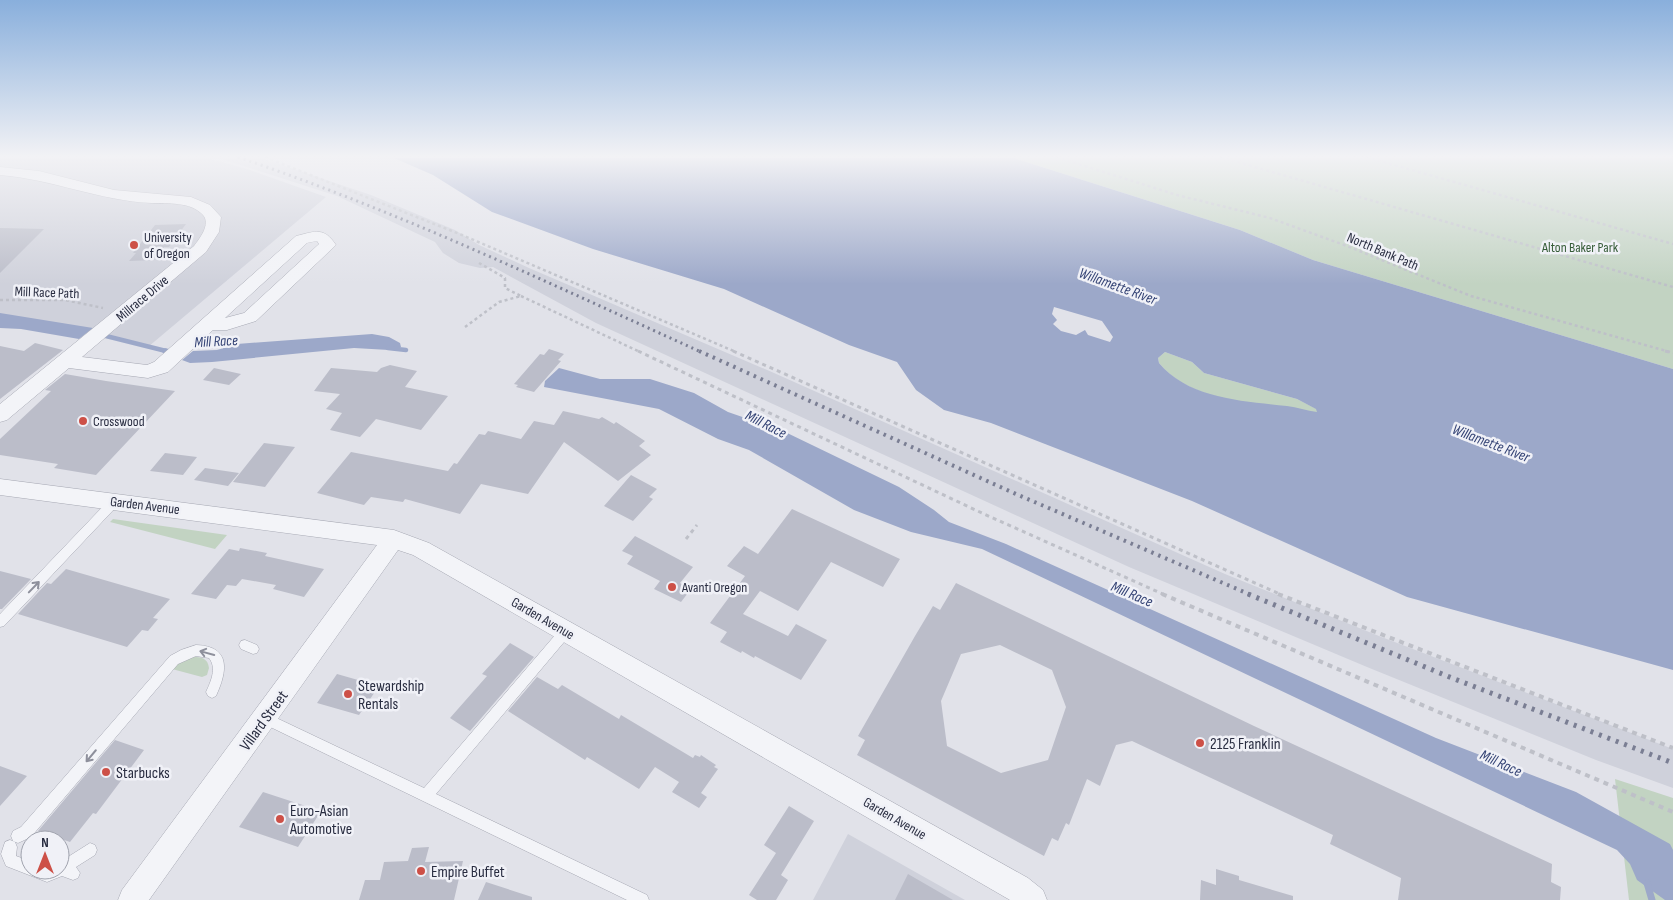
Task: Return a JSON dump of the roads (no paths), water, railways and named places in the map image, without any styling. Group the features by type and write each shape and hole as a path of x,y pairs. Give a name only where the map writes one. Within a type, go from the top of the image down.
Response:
{"street":[{"name":"Millrace Drive","path":"0,415 106,329 200,249 208,239 214,225 212,214 203,206 188,201 158,199"},
{"path":"73,355 148,372 161,367 302,239 321,236 328,245 250,317 227,324 209,324"},
{"name":"Garden Avenue","path":"0,486 394,540 421,549 1018,888 1033,900"},
{"name":"Villard Street","path":"132,900 394,540"}],"lane":[{"path":"0,622 115,502"},
{"path":"426,796 566,631"},
{"path":"28,830 174,660 183,654 198,650 211,652 217,656 221,668 212,692"},
{"path":"264,718 642,900"},
{"path":"20,837 14,842 8,854 10,861 20,864"},
{"path":"70,868 90,850"}],"water":[{"name":"Willamette River","path":"471,199 1143,199 1240,230 1313,260 1673,369 1673,670 1407,597 1192,501 991,423 944,410 916,390 897,362 849,345 724,289 593,249 492,212","holes":["1054,307 1102,321 1113,337 1110,342 1088,335 1085,330 1076,335 1061,331 1053,324 1057,320 1052,314","1165,352 1192,362 1204,373 1297,399 1316,409 1317,412 1235,400 1201,391 1171,375 1159,363 1158,358"]},
{"path":"0,313 93,328 79,339 21,329 0,328"},
{"path":"372,334 389,337 400,343 401,347 389,350 354,348 212,362 190,363 182,360 193,351 217,350 237,344"},
{"path":"559,368 600,379 650,379 694,393 728,412 783,431 899,487 949,522 1006,544 1436,738 1576,792 1670,844 1673,850 1673,900 1665,900 1637,880 1630,864 1617,850 982,549 911,532 854,510 749,450 718,439 659,409 544,387 545,381"}],"waterway":[{"name":"Mill Race","path":"102,335 170,352"},
{"name":"Mill Race","path":"388,348 406,350"},
{"name":"Mill Race","path":"165,351 173,353"},
{"name":"Mill Race","path":"1647,883 1652,900"}],"railway":[{"path":"351,199 530,274 701,352"},
{"path":"699,351 1016,494 1251,595"},
{"path":"1248,594 1452,678 1673,763"}],"place":[{"name":"University of Oregon","path":"134,245"},
{"name":"Crosswood","path":"83,421"},
{"name":"Avanti Oregon","path":"672,587"},
{"name":"Stewardship Rentals","path":"348,694"},
{"name":"2125 Franklin","path":"1200,743"},
{"name":"Starbucks","path":"106,772"},
{"name":"Euro-Asian Automotive","path":"280,819"},
{"name":"Empire Buffet","path":"421,871"}],"park label":[{"name":"Alton Baker Park","path":"1580,247"}]}
